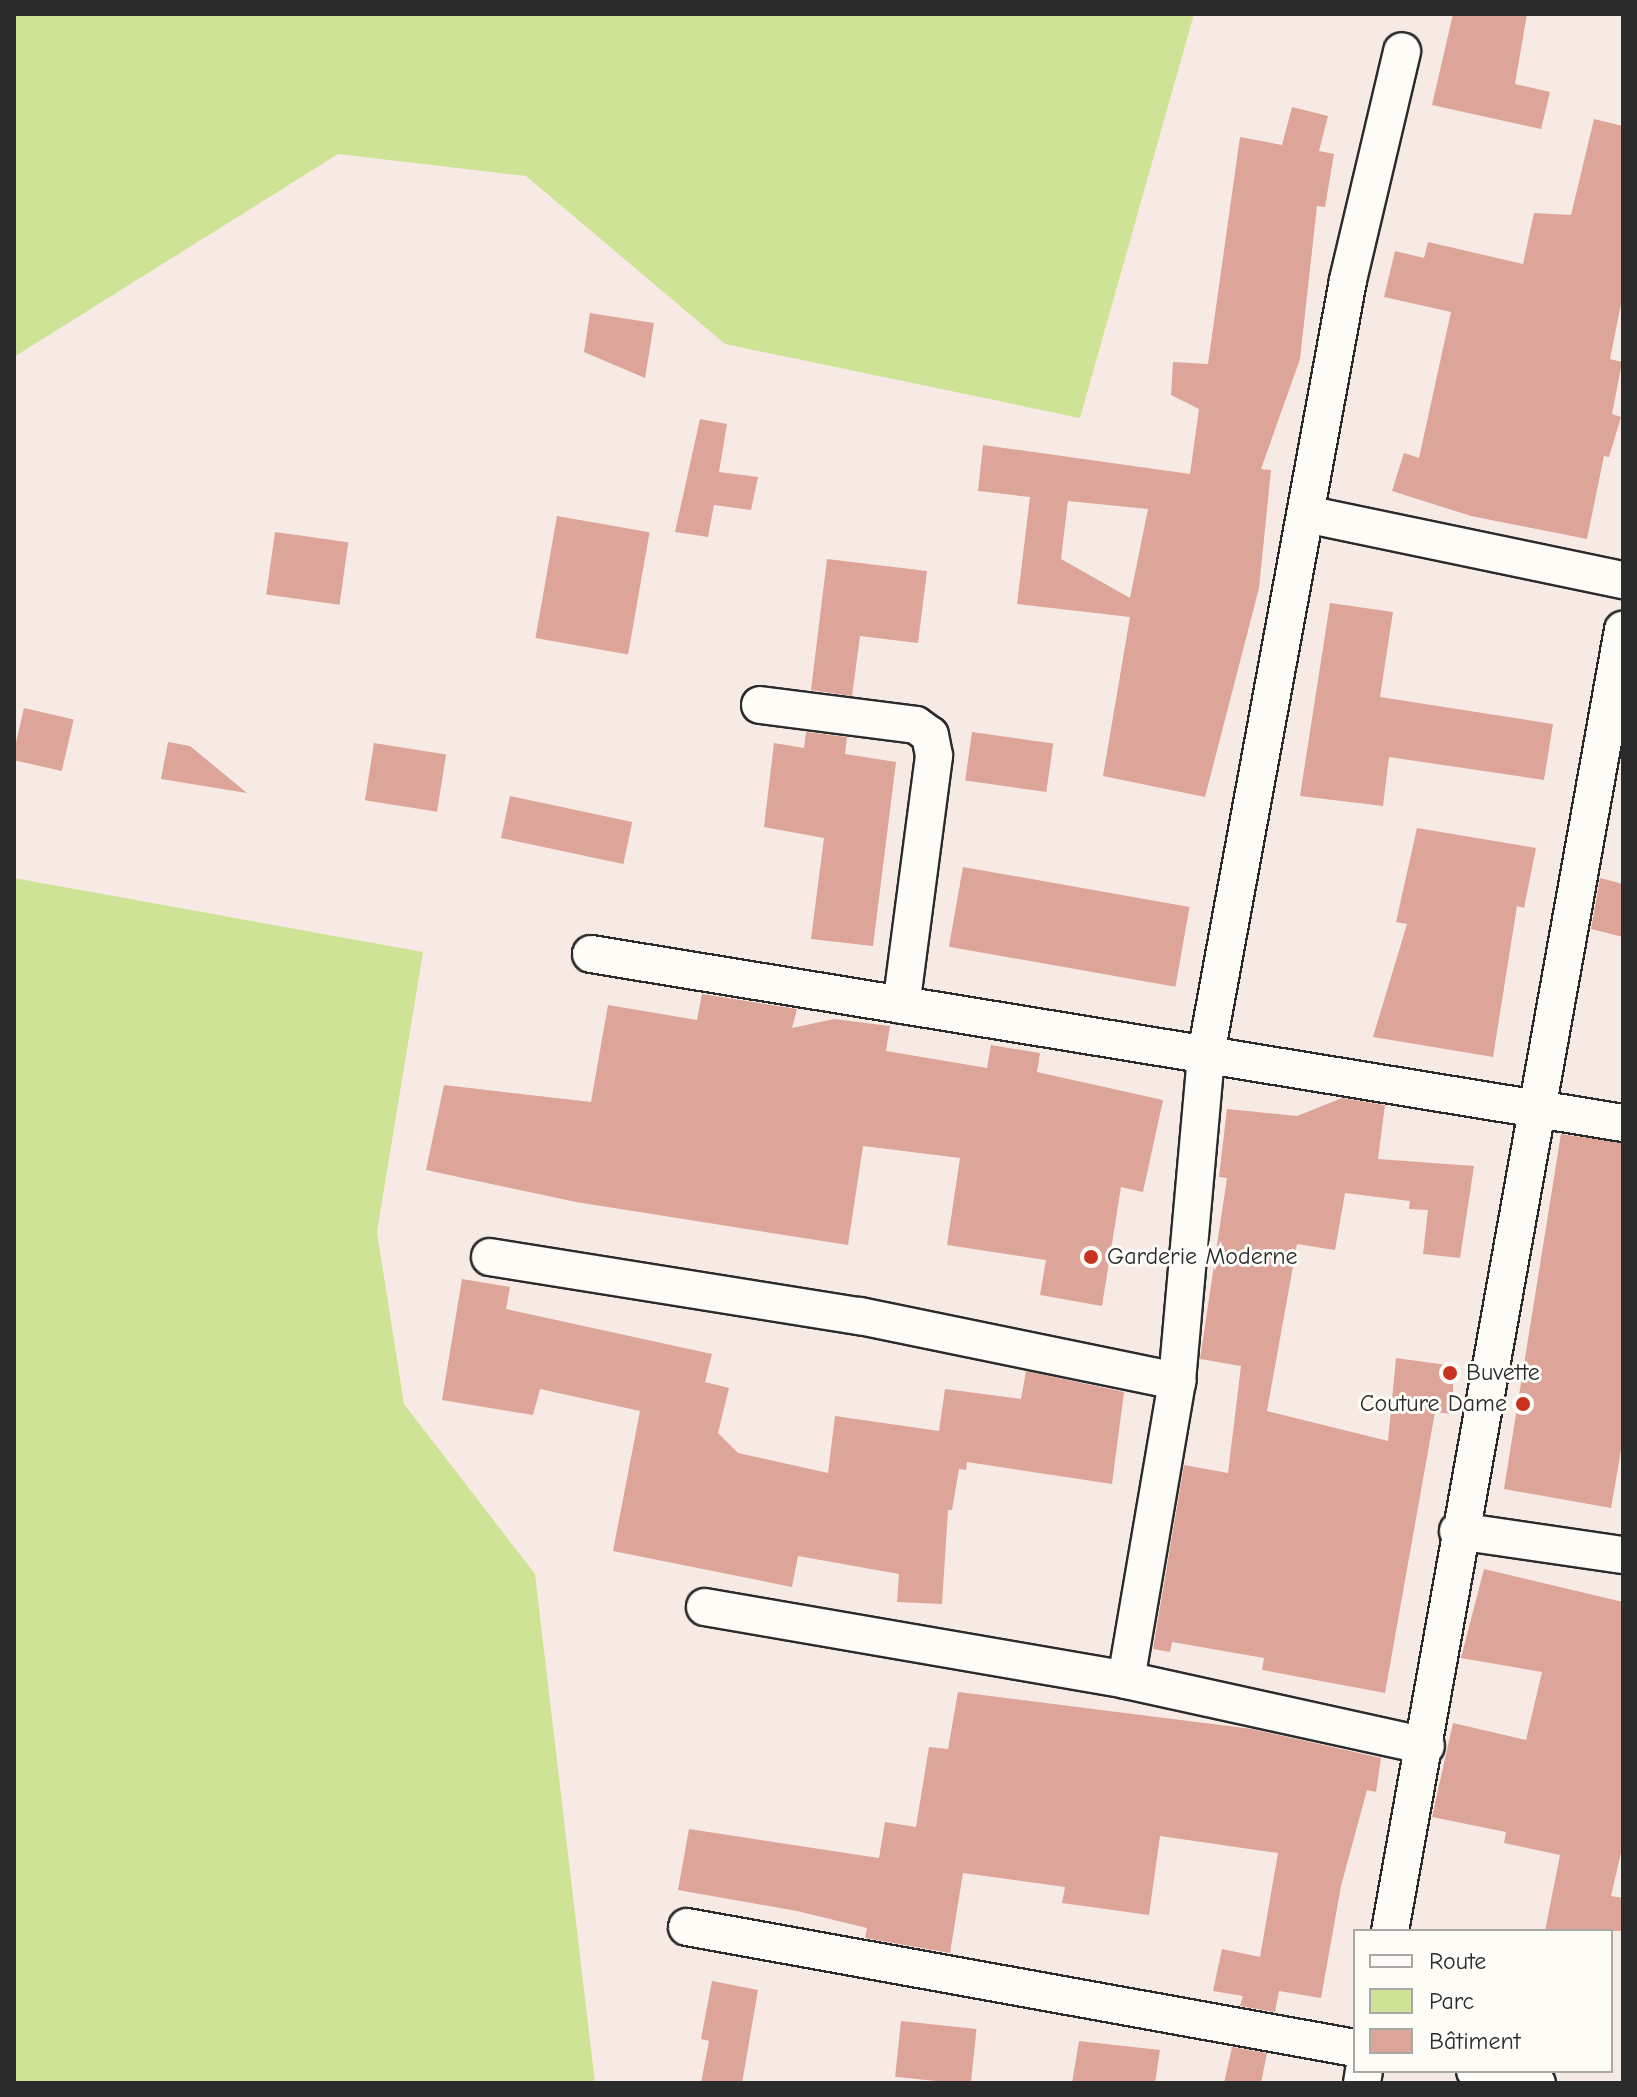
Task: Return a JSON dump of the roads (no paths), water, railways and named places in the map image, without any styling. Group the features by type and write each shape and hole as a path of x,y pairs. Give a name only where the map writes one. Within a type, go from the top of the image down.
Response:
{"street":[{"path":"1126,1680 1177,1381 1206,1054 1348,280 1402,51"},
{"path":"1306,514 1623,580"},
{"path":"1390,1929 1426,1746 1458,1531 1540,1110 1623,630"},
{"path":"760,705 916,725 930,735 934,756 901,1005"},
{"path":"591,954 1623,1123"},
{"path":"490,1257 860,1316 1177,1381"},
{"path":"1458,1531 1623,1555"},
{"path":"705,1607 1126,1680 1426,1746"},
{"path":"687,1927 1353,2048"},
{"path":"1485,2073 1537,2083"}],"place":[{"name":"Garderie Moderne","path":"1091,1257"},
{"name":"Buvette","path":"1450,1373"},
{"name":"Couture Dame","path":"1523,1404"}]}
